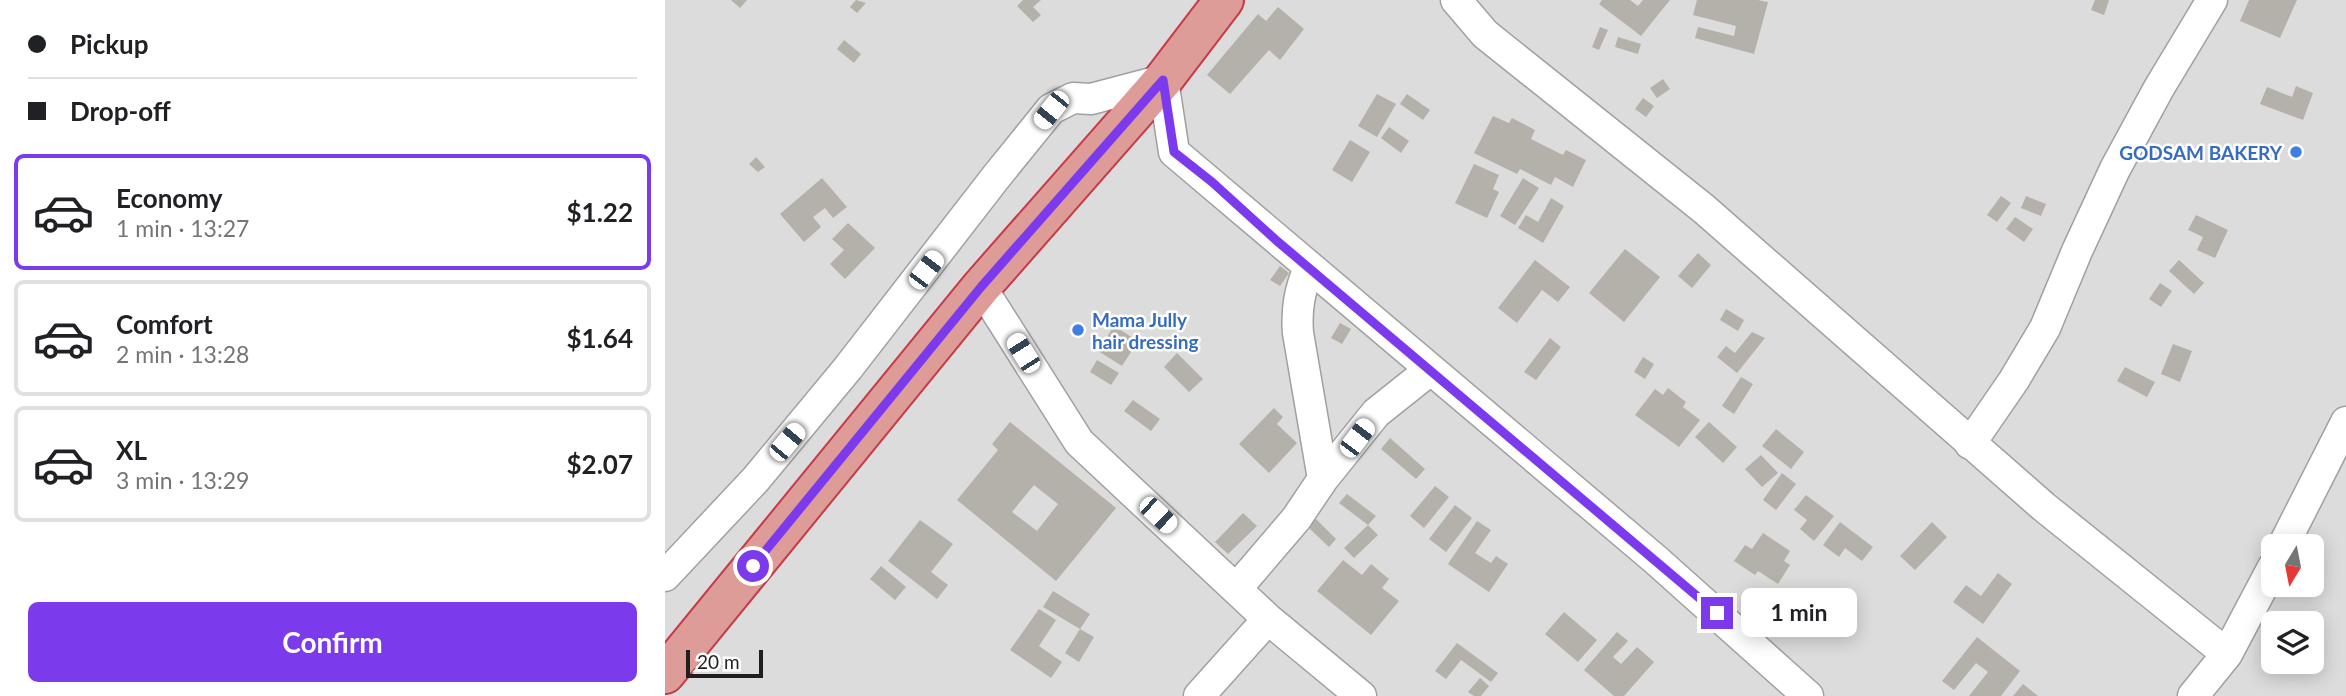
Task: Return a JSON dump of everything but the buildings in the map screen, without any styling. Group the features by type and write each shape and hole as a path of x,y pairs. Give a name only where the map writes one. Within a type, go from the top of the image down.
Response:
{"highway":[{"path":"665,674 981,287 1163,80 1224,0"}],"street":[{"path":"1456,0 1485,34 1705,209 1969,444 2227,654"},
{"path":"1969,444 2014,380 2045,327 2115,169 2159,88 2212,0"},
{"path":"665,576 756,479 926,270 1051,110 1073,98 1091,99 1163,80 1174,152 1656,560 1808,696"},
{"path":"1309,267 1299,291 1296,311 1323,479"},
{"path":"981,287 1079,442 1268,618 1361,696"},
{"path":"1237,588 1296,519 1323,479 1376,413 1430,370"},
{"path":"2289,534 2346,422"},
{"path":"2193,696 2227,654 2261,590"},
{"path":"1199,696 1268,618"}],"shaded area":[{"path":"665,0 2346,0 2346,696 665,696"}],"place":[{"name":"GODSAM BAKERY","path":"2296,152"},
{"name":"Mama Jully hair dressing","path":"1078,330"}],"route":[{"path":"753,566 981,287 1163,80 1174,152 1717,613"}]}
